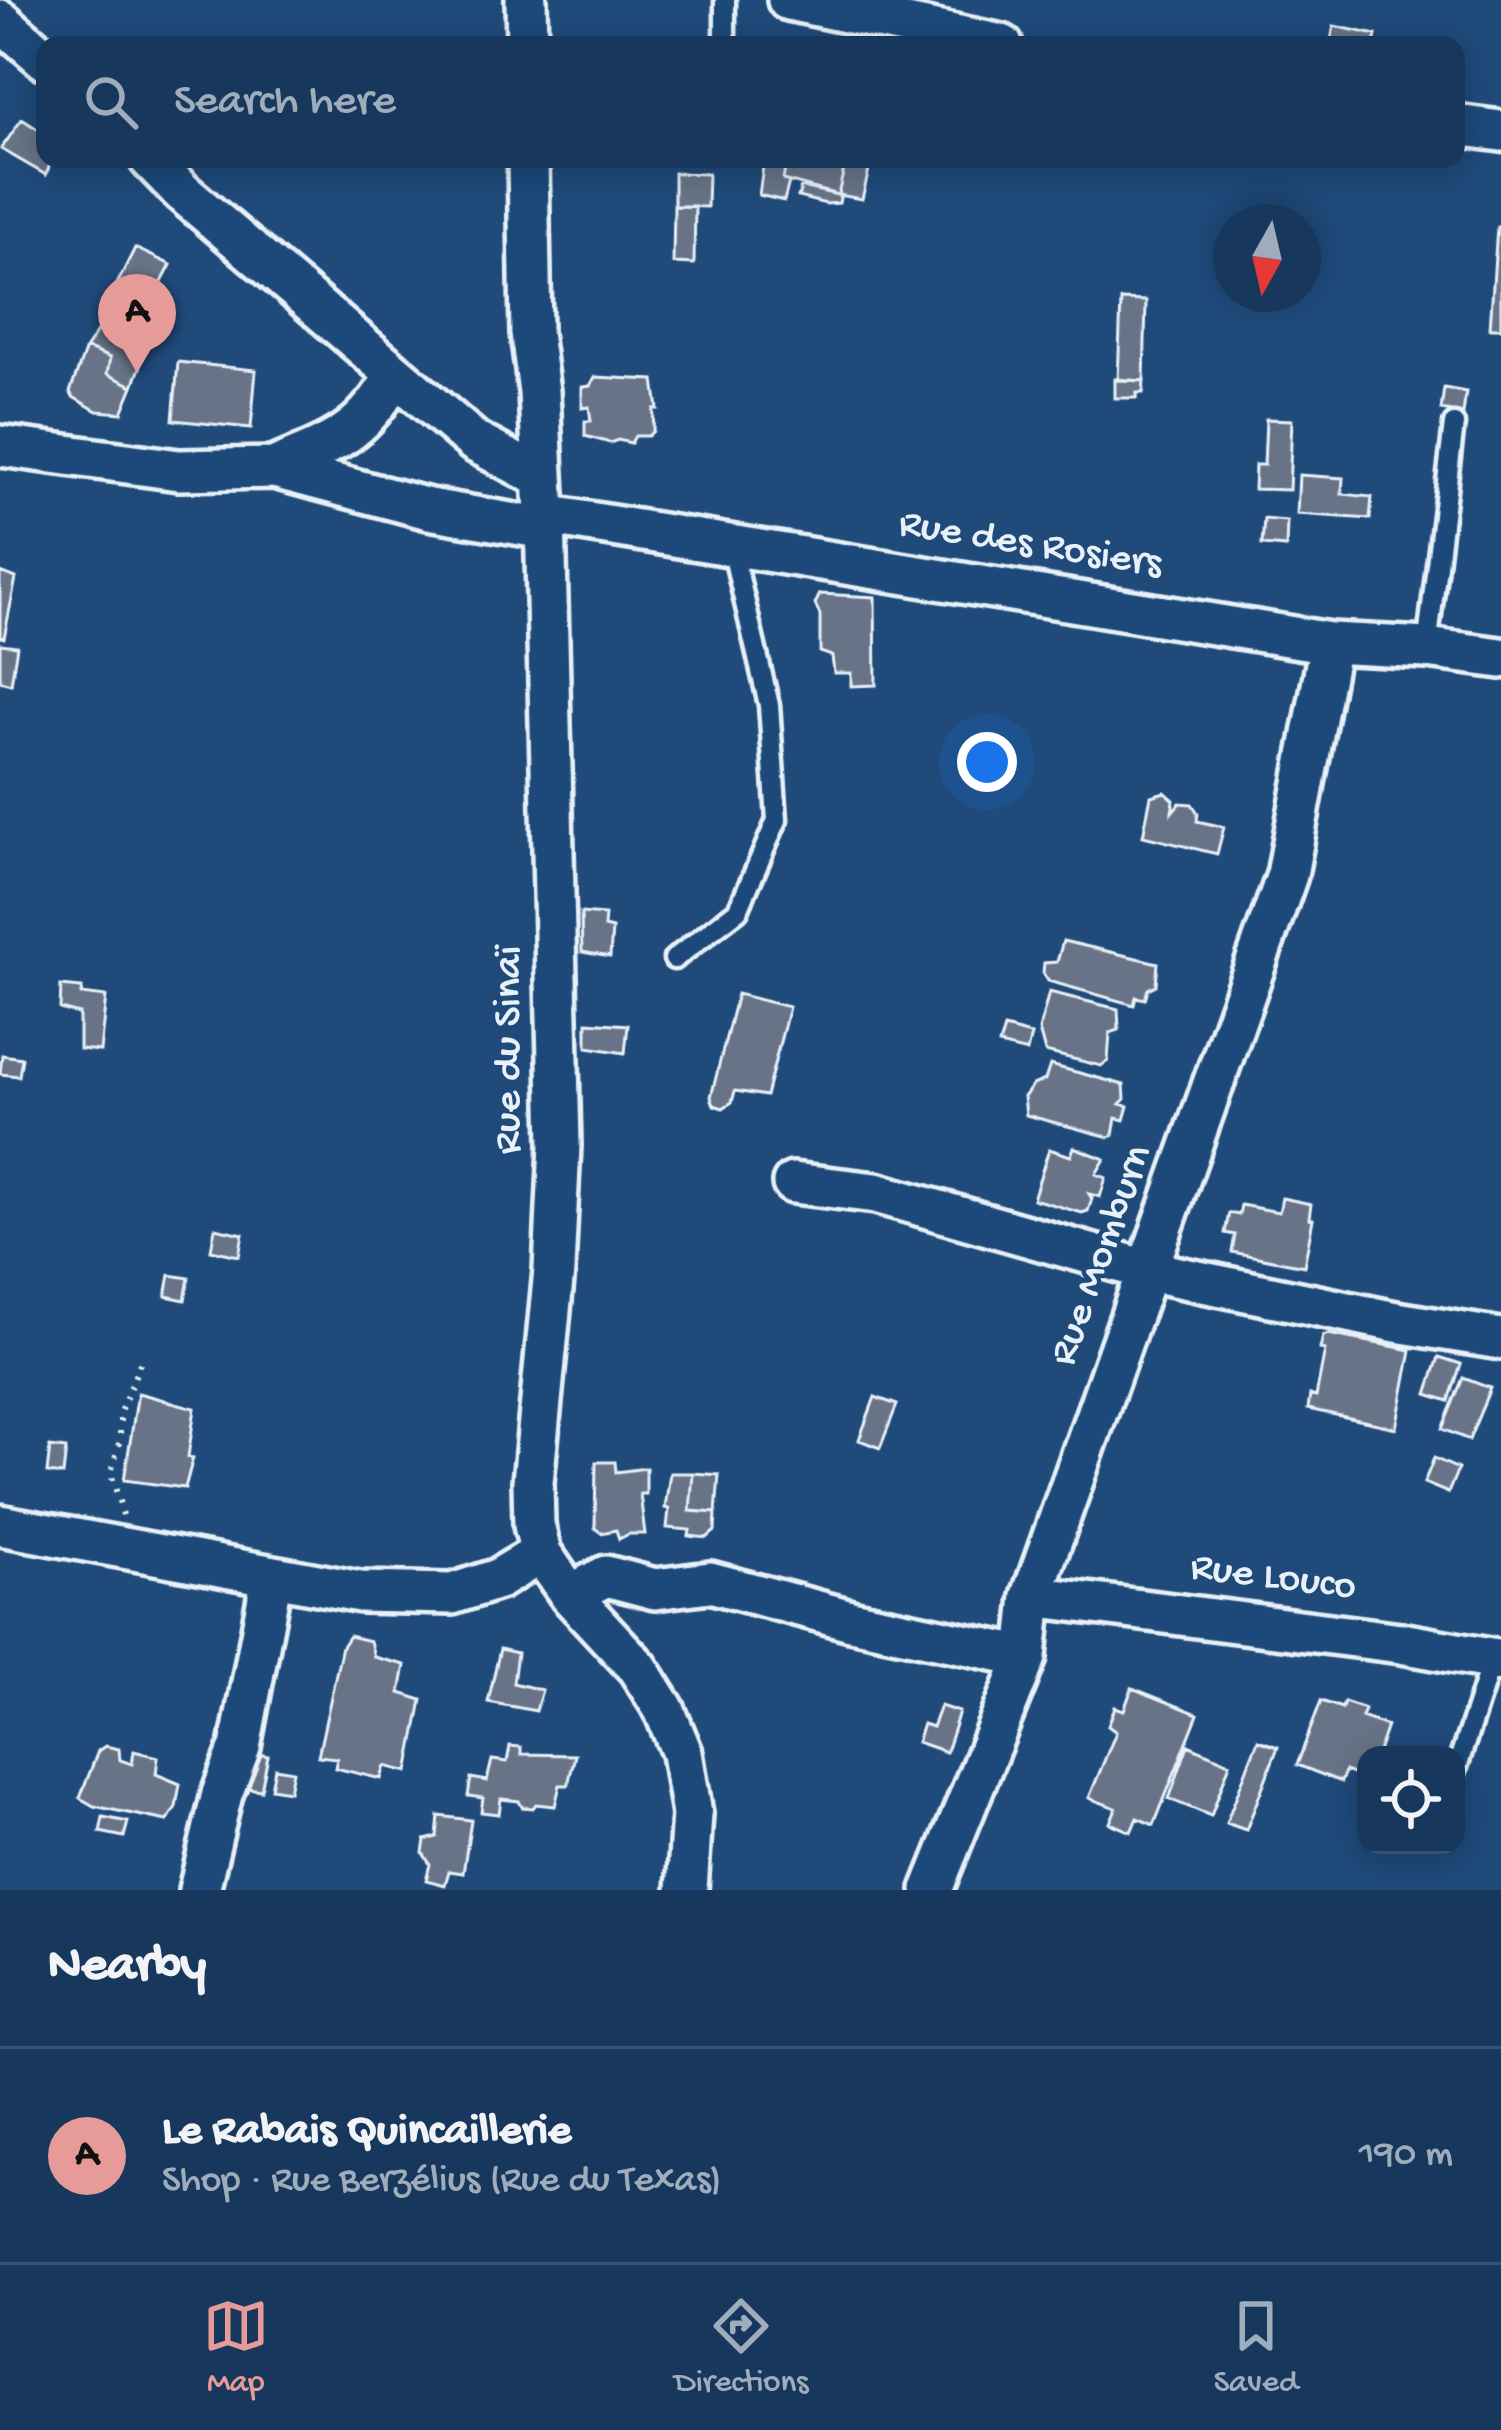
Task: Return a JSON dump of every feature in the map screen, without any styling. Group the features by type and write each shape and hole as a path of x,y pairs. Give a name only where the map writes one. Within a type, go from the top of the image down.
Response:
{"street":[{"path":"526,0 527,36"},
{"path":"788,0 959,36"},
{"path":"0,20 36,51"},
{"path":"1465,125 1501,131"},
{"path":"159,168 476,442 544,507"},
{"name":"Rue du Sinaï","path":"528,168 531,333 544,507 560,1145 554,1270 533,1482 534,1526 541,1553 571,1595 638,1669 664,1709 682,1753 692,1814 687,1890"},
{"path":"0,446 179,470 274,468 356,430 395,376"},
{"name":"Rue des Rosiers","path":"274,468 429,509 544,507 732,548 1330,643 1501,658"},
{"name":"Rue Momburn","path":"932,1890 1026,1658 1032,1596 1287,875 1330,643"},
{"path":"793,1183 876,1192 1150,1271 1501,1340"},
{"path":"0,1525 361,1592 452,1594 498,1579 541,1553"},
{"path":"199,1890 222,1794 240,1747 272,1576"},
{"path":"571,1595 606,1576 655,1589 710,1582 851,1620 1026,1658"},
{"name":"Rue Louco","path":"1032,1596 1401,1643 1497,1660"}],"lane":[{"path":"725,0 725,36"},
{"path":"1427,648 1454,424"},
{"path":"674,959 738,910 778,820 769,705 732,548"},
{"path":"1465,1746 1497,1660"}],"path":[{"path":"118,1547 125,1524 111,1473 120,1441 120,1412 143,1356"}],"building":[{"path":"1334,26 1376,35 1376,36 1332,36"},
{"path":"22,119 36,128 36,168 49,168 46,175 1,149"},
{"path":"763,168 785,168 783,180 789,182 784,201 759,195"},
{"path":"785,168 844,168 838,195 783,180"},
{"path":"844,168 869,170 862,199 838,195"},
{"path":"674,173 708,174 707,207 674,206"},
{"path":"801,187 838,195 839,203 798,197"},
{"path":"674,206 695,206 694,264 673,263"},
{"path":"1497,227 1501,227 1501,328 1490,328"},
{"path":"135,248 171,265 135,334 101,316"},
{"path":"1121,300 1146,301 1144,381 1118,380"},
{"path":"98,330 141,347 133,386 107,374 110,358 86,348"},
{"path":"86,348 110,358 107,374 133,386 122,413 97,411 70,392"},
{"path":"178,362 256,370 251,428 173,420"},
{"path":"595,377 654,380 658,409 654,409 653,431 648,436 635,436 631,443 610,443 585,436 585,421 591,421 589,407 582,408 582,387 590,386"},
{"path":"1115,379 1144,381 1143,393 1137,393 1137,398 1115,398"},
{"path":"1444,388 1466,392 1463,414 1441,410"},
{"path":"1266,419 1292,420 1289,490 1254,489 1255,465 1264,465"},
{"path":"1299,475 1343,478 1342,494 1372,497 1370,519 1297,514"},
{"path":"1264,519 1287,521 1286,547 1262,545"},
{"path":"0,572 16,578 4,638 0,637"},
{"path":"820,594 875,597 876,685 851,686 851,673 834,673 832,656 820,652 820,615 815,604"},
{"path":"0,644 17,646 11,684 0,681"},
{"path":"1165,792 1174,800 1172,812 1180,803 1192,804 1197,821 1224,827 1217,854 1143,836 1151,796"},
{"path":"581,913 605,915 604,927 612,929 610,957 582,952"},
{"path":"1063,941 1158,963 1156,985 1148,989 1145,999 1136,997 1134,1005 1048,981 1044,963 1057,962"},
{"path":"61,986 106,997 100,1051 79,1049 79,1014 60,1009"},
{"path":"1049,992 1118,1009 1119,1030 1110,1033 1108,1061 1101,1066 1045,1052 1039,1030"},
{"path":"737,994 789,1007 766,1096 735,1091 732,1102 723,1108 714,1105 711,1097"},
{"path":"587,1022 628,1025 625,1053 587,1047"},
{"path":"1004,1028 1031,1035 1027,1052 999,1045"},
{"path":"2,1055 22,1058 19,1076 0,1074"},
{"path":"1050,1065 1124,1085 1125,1099 1120,1104 1128,1106 1124,1120 1116,1118 1113,1135 1026,1115 1024,1097 1033,1085 1045,1080"},
{"path":"1074,1147 1105,1159 1096,1174 1106,1178 1100,1197 1089,1194 1088,1211 1082,1213 1033,1199 1049,1149 1071,1156"},
{"path":"1282,1198 1311,1204 1309,1218 1313,1219 1304,1266 1232,1252 1235,1235 1225,1233 1229,1213 1239,1215 1241,1205 1279,1212"},
{"path":"215,1228 243,1234 239,1256 211,1250"},
{"path":"170,1275 189,1278 185,1300 166,1296"},
{"path":"1328,1334 1411,1350 1396,1428 1308,1409 1310,1395 1316,1397 1325,1350 1320,1349"},
{"path":"1439,1357 1461,1364 1449,1401 1427,1394"},
{"path":"1463,1378 1490,1388 1469,1440 1442,1429"},
{"path":"138,1393 195,1408 188,1457 193,1458 185,1488 124,1480"},
{"path":"875,1397 897,1405 880,1448 859,1440"},
{"path":"50,1447 66,1449 63,1475 47,1473"},
{"path":"1434,1458 1458,1469 1448,1493 1424,1483"},
{"path":"596,1462 615,1462 616,1472 646,1468 646,1494 640,1494 645,1534 619,1539 616,1530 601,1533 595,1528"},
{"path":"670,1473 693,1473 690,1511 716,1513 715,1531 707,1538 689,1536 690,1530 667,1528"},
{"path":"693,1473 719,1475 716,1513 690,1511"},
{"path":"349,1636 370,1641 374,1657 405,1665 400,1693 422,1700 408,1772 385,1766 381,1779 335,1768 337,1758 318,1756 342,1646"},
{"path":"500,1649 517,1653 513,1683 542,1690 536,1711 488,1702"},
{"path":"1132,1688 1198,1714 1154,1825 1137,1818 1131,1832 1110,1823 1116,1808 1089,1798 1116,1732 1108,1726 1115,1707 1124,1710"},
{"path":"1321,1701 1365,1709 1362,1717 1387,1726 1380,1746 1357,1746 1357,1776 1345,1771 1341,1782 1297,1765"},
{"path":"940,1706 959,1712 946,1752 917,1742 923,1724 932,1727"},
{"path":"1258,1740 1278,1747 1246,1830 1226,1823"},
{"path":"1188,1745 1230,1763 1211,1816 1169,1799"},
{"path":"105,1746 119,1749 120,1760 132,1764 134,1751 158,1757 156,1774 180,1784 176,1807 167,1821 94,1806 80,1798 98,1751"},
{"path":"510,1746 521,1747 521,1754 575,1755 568,1785 560,1785 555,1806 522,1807 519,1801 501,1799 499,1814 481,1812 483,1798 468,1796 471,1778 487,1781 492,1760 507,1762"},
{"path":"248,1752 268,1756 261,1790 241,1787"},
{"path":"275,1768 293,1771 289,1791 271,1788"},
{"path":"439,1816 471,1820 463,1873 449,1871 445,1885 426,1880 430,1864 423,1853 425,1840 437,1837"},
{"path":"103,1817 128,1822 124,1837 100,1832"}],"place":[{"name":"Le Rabais Quincaillerie","path":"137,373"}]}
